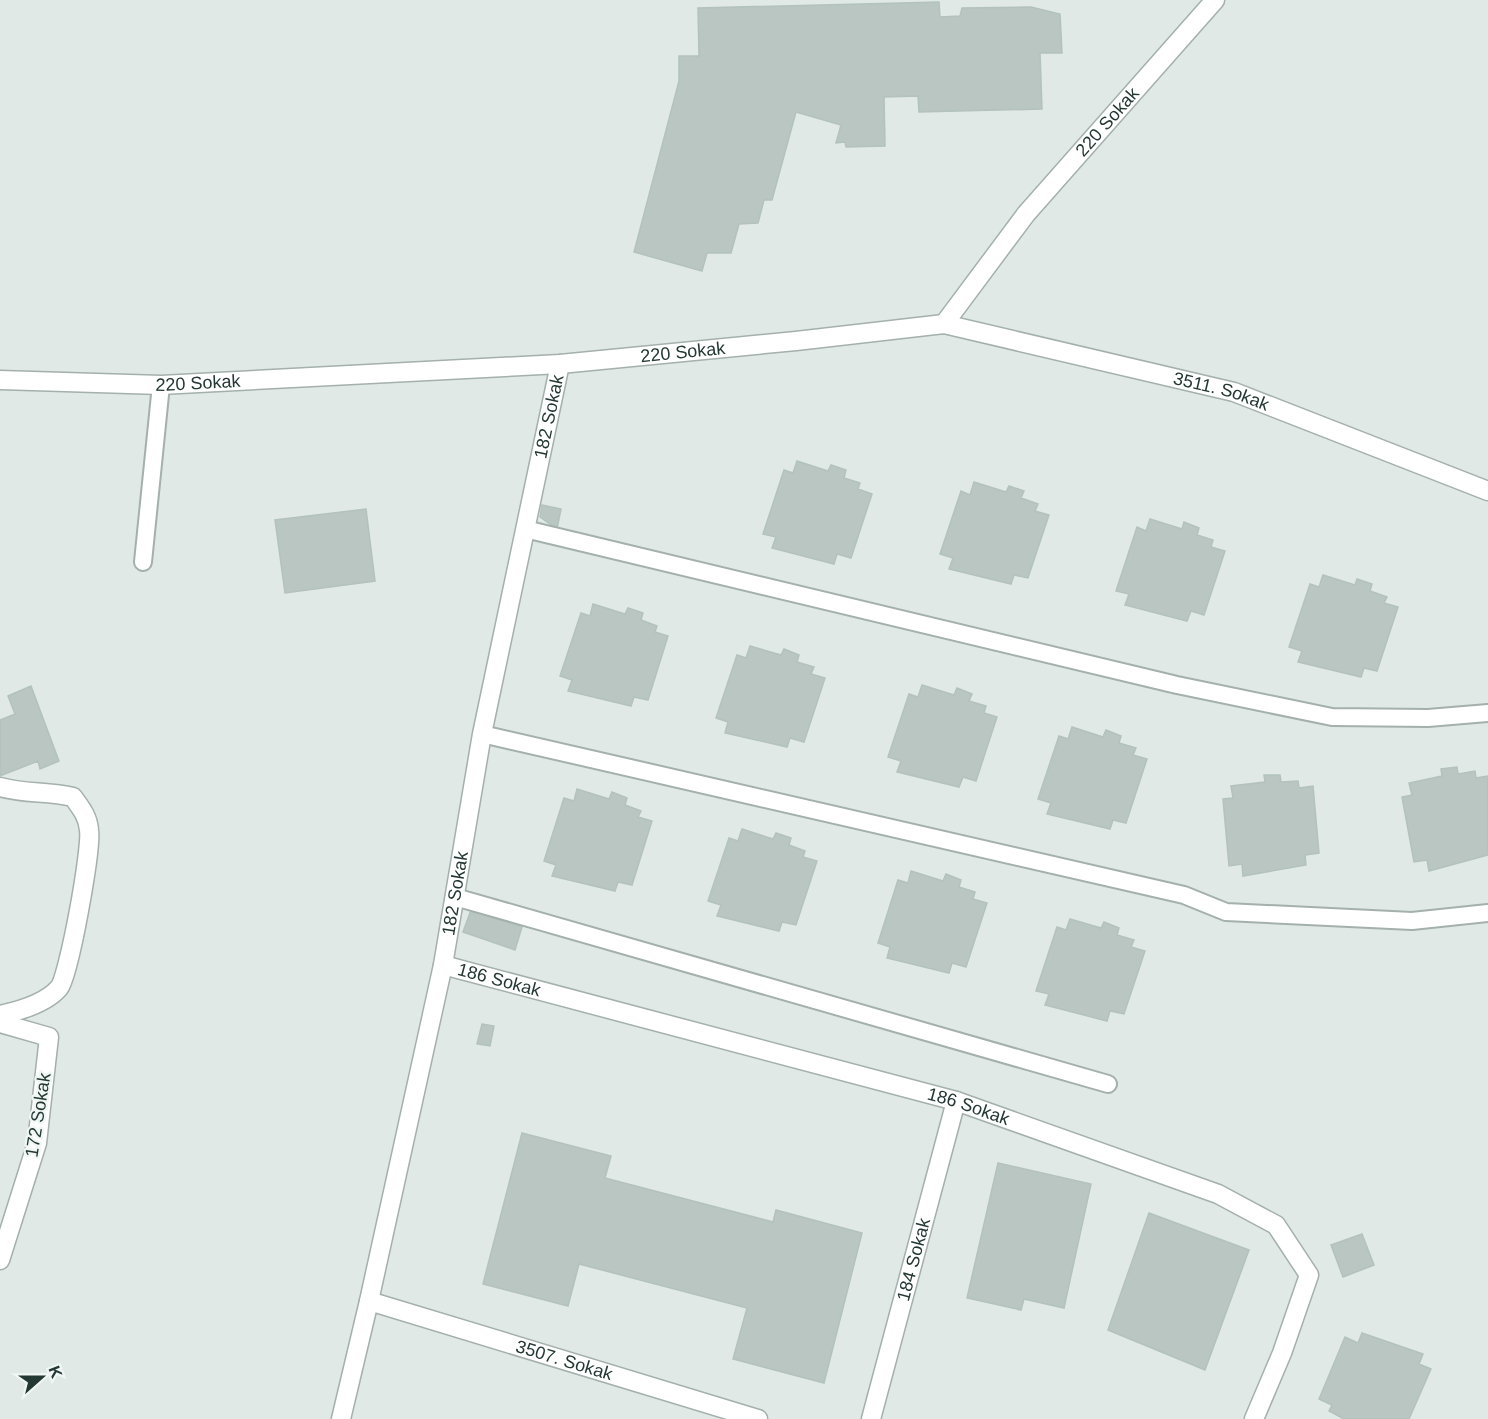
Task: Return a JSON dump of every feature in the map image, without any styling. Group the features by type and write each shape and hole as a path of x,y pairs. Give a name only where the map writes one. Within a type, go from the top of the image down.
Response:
{"street":[{"name":"220 Sokak","path":"0,381 161,385 561,364 944,324 1026,214 1215,0"},
{"name":"3511. Sokak","path":"944,324 1234,392 1488,491"},
{"name":"182 Sokak","path":"340,1419 369,1301 443,965 482,734 561,364"},
{"path":"0,787 21,792 73,797 84,811 90,830 87,863 70,956 59,988 35,1004 19,1011 0,1015"},
{"name":"186 Sokak","path":"443,965 956,1101 1218,1194 1276,1225 1309,1275 1282,1353 1254,1419"},
{"name":"172 Sokak","path":"0,1023 49,1037 37,1143 0,1260"},
{"name":"184 Sokak","path":"870,1419 956,1101"},
{"name":"3507. Sokak","path":"369,1301 758,1419"}],"lane":[{"path":"143,562 161,385"},
{"path":"525,529 1177,685 1332,717 1428,718 1488,713"},
{"path":"482,734 1184,895 1226,912 1412,921 1488,913"},
{"path":"455,897 1108,1084"}],"building":[{"path":"939,2 940,17 960,16 962,8 1031,7 1060,14 1062,53 1040,53 1042,109 919,112 918,96 884,97 885,146 846,147 845,142 836,143 841,125 796,112 772,200 764,200 758,223 739,224 731,253 707,253 702,271 634,252 679,81 679,56 699,56 698,8"},
{"path":"797,461 828,471 831,465 846,470 844,478 860,483 858,489 872,494 851,558 837,554 834,564 772,548 776,537 763,534 784,470 793,473"},
{"path":"974,482 1006,492 1009,486 1024,491 1021,498 1038,504 1035,511 1049,515 1028,578 1014,575 1011,584 949,569 953,558 940,554 961,491 970,495"},
{"path":"542,505 561,509 557,529 540,517"},
{"path":"366,509 375,581 285,593 275,520"},
{"path":"1150,519 1182,529 1184,522 1199,528 1197,535 1213,540 1211,547 1225,551 1204,615 1191,611 1187,621 1125,605 1129,594 1116,591 1137,527 1146,531"},
{"path":"1323,575 1355,585 1357,579 1372,584 1370,591 1387,597 1384,603 1398,607 1377,671 1364,668 1361,677 1298,662 1302,651 1289,647 1310,584 1319,587"},
{"path":"593,604 625,614 628,608 643,613 641,620 657,626 655,632 668,636 648,700 634,697 631,706 568,691 572,680 560,676 581,613 590,616"},
{"path":"750,646 781,655 784,649 799,655 797,662 814,667 811,674 825,678 804,742 790,738 787,747 725,733 728,722 716,718 737,655 746,658"},
{"path":"922,685 954,695 957,688 972,694 969,701 986,706 984,713 997,717 976,781 963,777 959,787 897,772 901,761 888,757 909,694 918,697"},
{"path":"31,686 59,761 40,769 38,761 0,776 0,720 15,714 8,696"},
{"path":"1072,727 1103,737 1106,730 1121,736 1119,743 1136,748 1133,755 1147,759 1126,823 1113,820 1110,829 1047,814 1051,803 1038,799 1059,736 1068,739"},
{"path":"1457,767 1458,774 1475,771 1476,778 1488,776 1488,855 1429,871 1427,860 1414,862 1402,797 1412,795 1409,783 1442,776 1441,769"},
{"path":"1264,775 1280,775 1281,782 1298,781 1299,788 1313,786 1319,853 1305,855 1306,865 1243,876 1242,864 1229,866 1223,799 1233,798 1231,786 1265,782"},
{"path":"577,789 609,799 612,792 627,798 625,805 641,811 638,817 652,821 632,885 618,882 615,891 552,876 556,865 544,861 564,798 574,801"},
{"path":"742,829 773,839 776,833 791,838 789,845 805,851 803,857 817,861 796,925 782,922 779,931 717,916 721,905 708,901 729,838 738,841"},
{"path":"911,871 943,881 946,874 961,880 959,887 975,892 973,899 987,903 966,967 952,963 949,973 887,958 890,947 878,943 898,880 908,883"},
{"path":"471,910 522,927 515,950 463,932"},
{"path":"1070,919 1101,928 1104,922 1119,928 1117,935 1134,940 1131,947 1145,951 1124,1014 1110,1011 1107,1021 1045,1005 1049,994 1036,991 1057,927 1066,930"},
{"path":"482,1024 494,1026 490,1046 477,1044"},
{"path":"522,1133 611,1156 605,1178 773,1222 776,1210 862,1233 824,1383 733,1359 747,1308 579,1264 568,1306 483,1284"},
{"path":"998,1163 1091,1184 1064,1308 1024,1299 1021,1310 967,1298"},
{"path":"1149,1213 1249,1250 1205,1370 1108,1330"},
{"path":"1362,1234 1374,1265 1343,1277 1331,1245"},
{"path":"1362,1333 1423,1354 1419,1364 1431,1369 1409,1419 1344,1419 1329,1411 1332,1405 1319,1399 1345,1337 1358,1343"}]}
